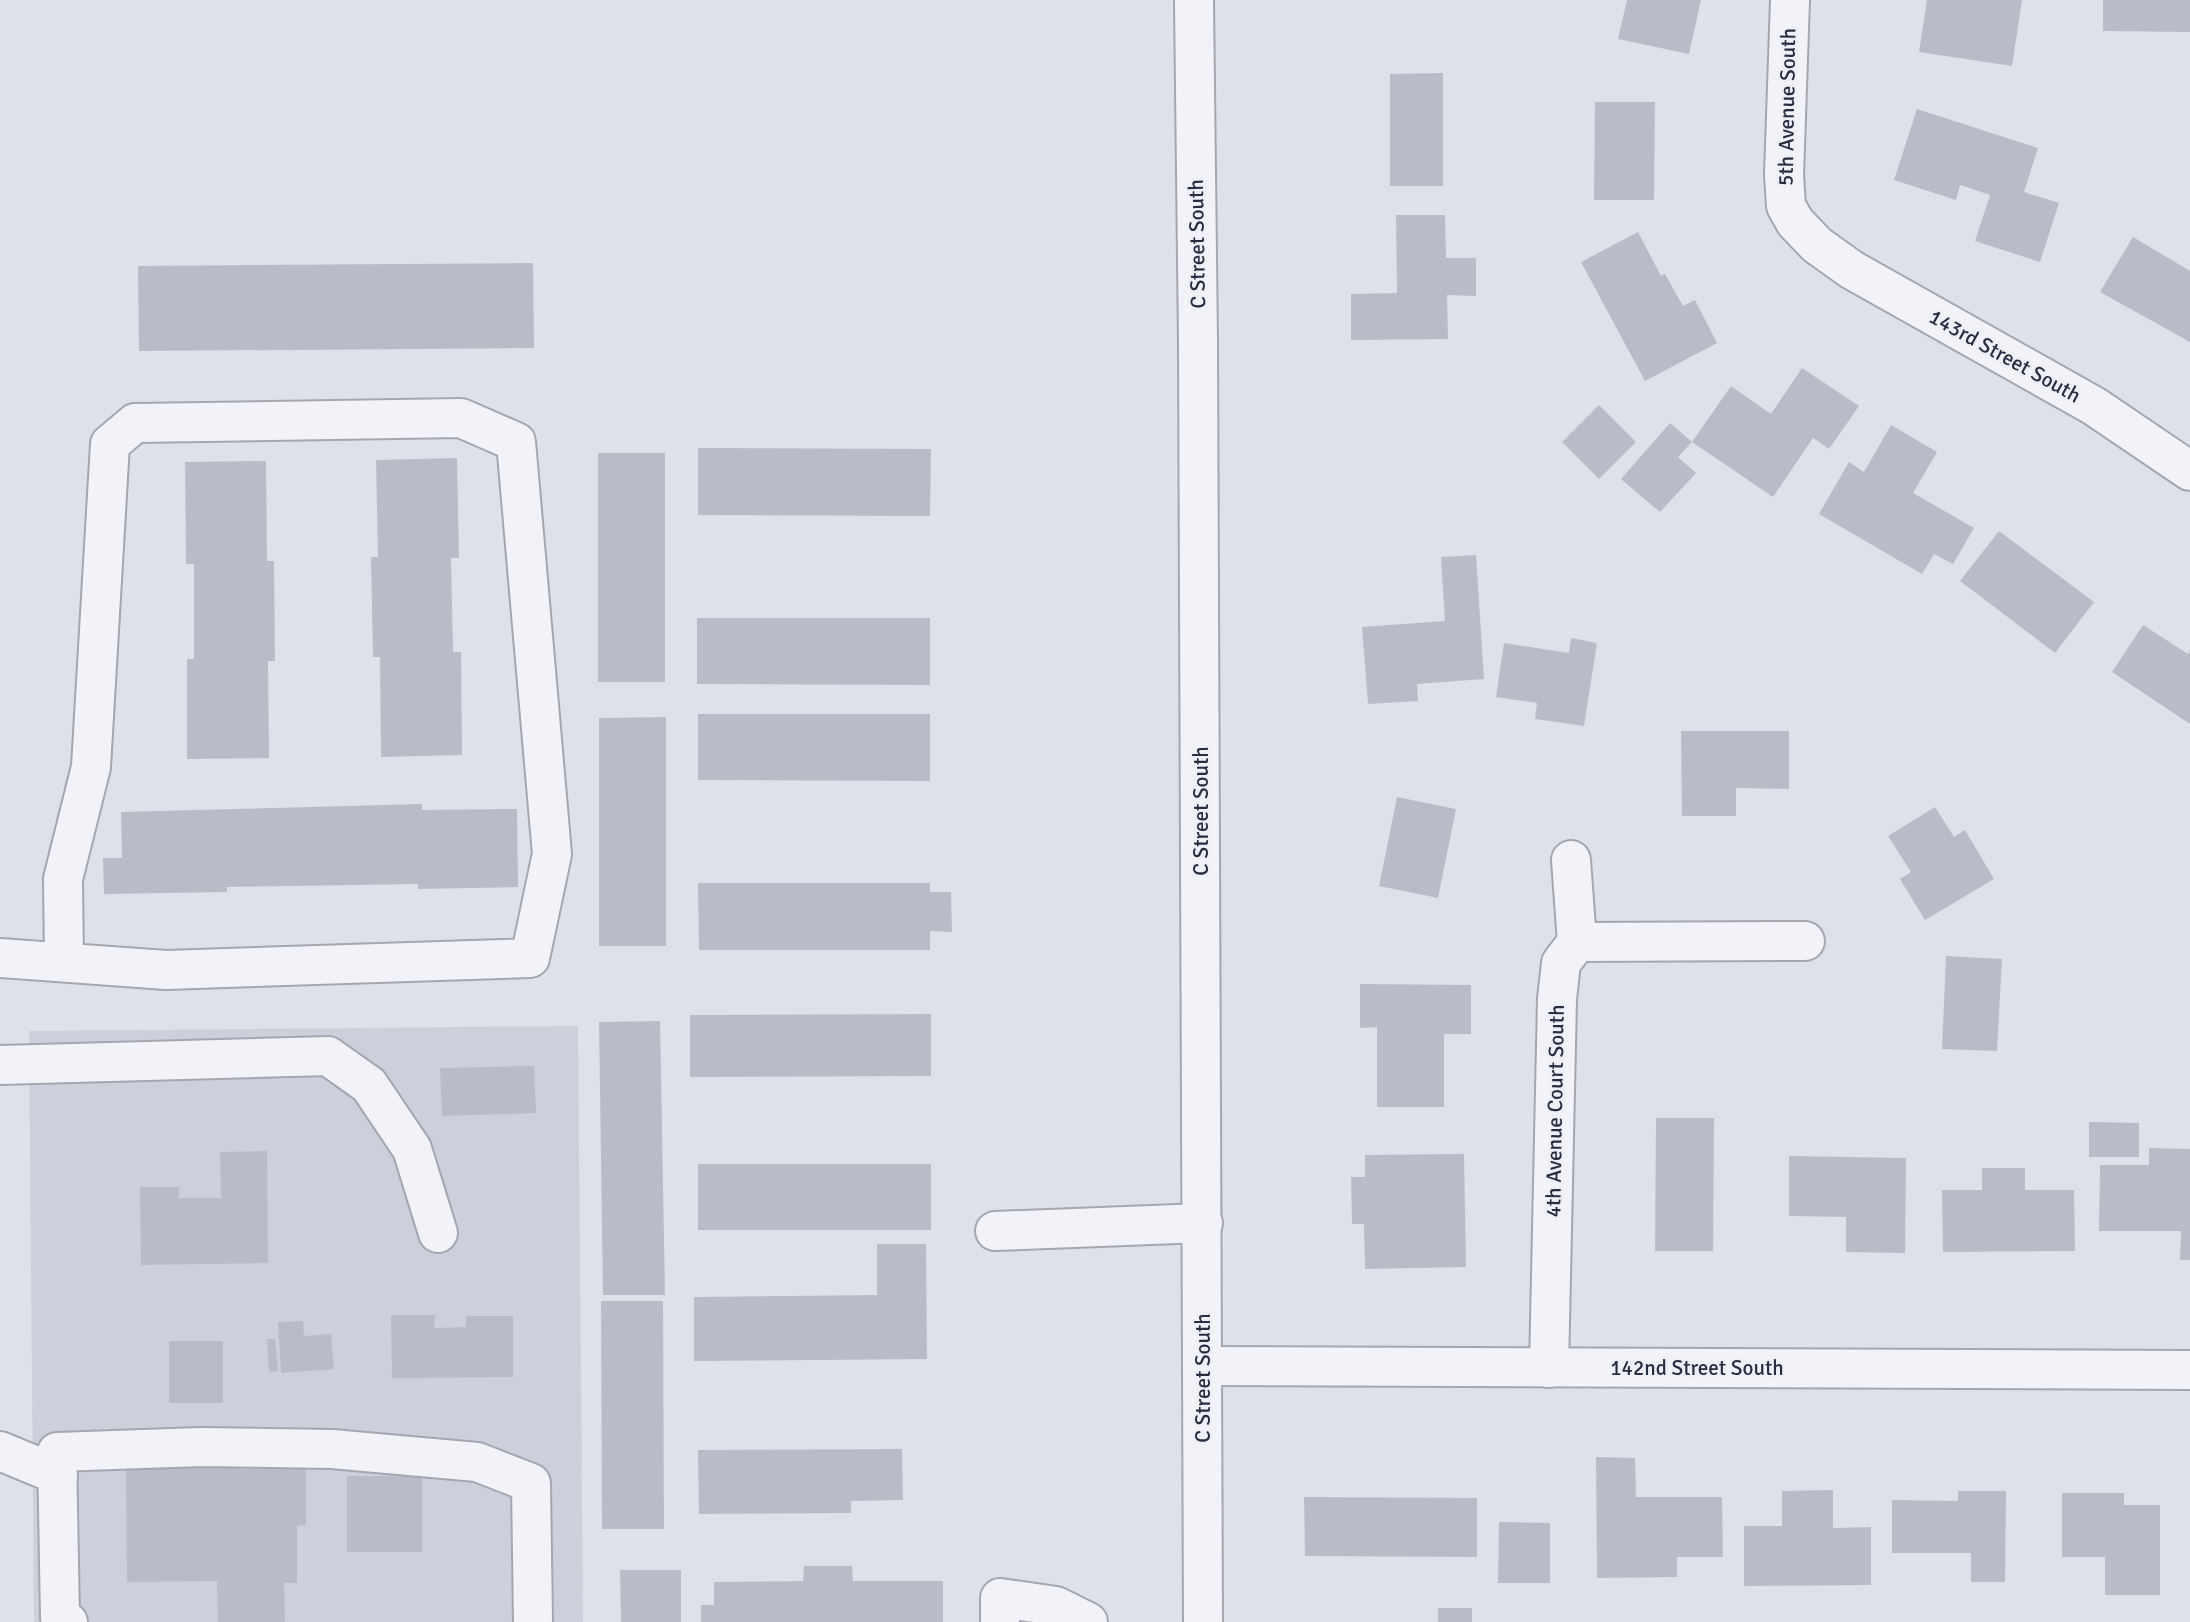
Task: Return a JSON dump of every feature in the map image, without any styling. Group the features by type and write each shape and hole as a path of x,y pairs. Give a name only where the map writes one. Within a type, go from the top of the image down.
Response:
{"street":[{"name":"C Street South","path":"1194,0 1199,357 1203,1622"},
{"name":"5th Avenue South","path":"1790,0 1784,175 1786,206 1795,222 1817,245"},
{"name":"143rd Street South","path":"1817,245 1852,270 2094,406 2190,471"},
{"path":"0,958 166,970 530,958 552,853 516,442 461,418 135,423 110,444 92,767 63,879 64,962"},
{"path":"1571,860 1577,942 1805,941"},
{"name":"4th Avenue Court South","path":"1549,1368 1557,999 1561,963 1577,942"},
{"path":"0,1065 328,1056 369,1085 412,1149 438,1233"},
{"path":"995,1231 1203,1223"},
{"name":"142nd Street South","path":"1203,1366 2190,1370"},
{"path":"68,1622 60,1617 57,1452 201,1447 332,1449 477,1462 531,1483 533,1622"},
{"path":"0,1451 58,1475"},
{"path":"1000,1622 1000,1598 1056,1606 1088,1622"}],"shaded area":[{"path":"578,1026 583,1622 34,1622 29,1031"}],"building":[{"path":"1627,0 1701,0 1689,54 1618,39"},
{"path":"1927,0 2022,0 2012,66 1919,52"},
{"path":"2103,0 2190,0 2190,32 2103,31"},
{"path":"1443,73 1443,186 1390,186 1390,74"},
{"path":"1595,102 1655,102 1654,200 1594,200"},
{"path":"1917,109 2038,148 2024,192 2059,203 2040,262 1975,241 1990,195 1960,185 1956,200 1894,180"},
{"path":"1396,215 1445,215 1446,258 1476,258 1476,296 1447,295 1448,339 1351,340 1351,294 1397,293"},
{"path":"1638,232 1661,276 1665,274 1683,306 1695,300 1717,343 1645,381 1581,262"},
{"path":"2133,237 2190,271 2190,342 2100,292"},
{"path":"533,263 534,348 139,351 138,266"},
{"path":"1802,368 1859,406 1829,449 1813,438 1773,497 1692,442 1731,386 1771,414"},
{"path":"1599,405 1636,442 1599,479 1562,442"},
{"path":"1670,423 1692,442 1678,457 1696,473 1660,512 1621,479"},
{"path":"1891,425 1937,452 1913,493 1974,528 1953,564 1934,554 1922,574 1819,514 1849,462 1864,472"},
{"path":"698,448 931,449 930,516 698,515"},
{"path":"598,453 665,453 665,682 598,682"},
{"path":"457,458 459,558 451,558 453,652 461,652 462,755 381,757 380,657 373,657 371,557 378,557 376,460"},
{"path":"266,461 267,561 274,561 275,661 268,661 269,758 187,759 187,659 194,659 194,564 186,564 185,462"},
{"path":"1999,531 2094,602 2055,653 1960,581"},
{"path":"1476,555 1484,679 1417,684 1418,701 1368,704 1362,627 1445,621 1441,557"},
{"path":"697,618 930,618 930,685 697,684"},
{"path":"2143,625 2188,654 2190,651 2190,724 2112,672"},
{"path":"1571,638 1597,643 1584,726 1535,719 1537,703 1496,697 1504,643 1569,653"},
{"path":"698,714 930,714 930,781 698,780"},
{"path":"666,717 666,946 599,946 599,718"},
{"path":"1681,731 1789,731 1789,789 1736,788 1736,816 1682,816"},
{"path":"1397,797 1456,809 1438,898 1379,886"},
{"path":"422,804 422,810 517,809 518,887 418,889 418,884 227,887 227,892 104,894 103,858 122,858 121,812"},
{"path":"1935,807 1954,837 1965,830 1994,879 1925,920 1900,879 1911,872 1888,836"},
{"path":"698,883 930,883 930,892 951,892 952,932 930,931 930,950 699,950"},
{"path":"1946,956 2002,959 1997,1051 1942,1049"},
{"path":"1360,984 1471,985 1471,1034 1444,1034 1444,1107 1377,1107 1377,1027 1360,1028"},
{"path":"931,1014 931,1076 690,1077 690,1015"},
{"path":"660,1021 665,1295 603,1295 599,1022"},
{"path":"534,1066 536,1113 442,1116 440,1068"},
{"path":"1656,1118 1714,1118 1713,1251 1655,1251"},
{"path":"2089,1122 2139,1123 2139,1157 2089,1157"},
{"path":"2149,1148 2190,1149 2190,1260 2180,1260 2181,1231 2099,1231 2100,1165 2149,1165"},
{"path":"267,1151 268,1263 141,1265 140,1187 179,1187 179,1198 221,1198 220,1152"},
{"path":"1464,1154 1466,1267 1365,1269 1364,1224 1352,1224 1351,1177 1365,1177 1365,1155"},
{"path":"1789,1156 1906,1158 1905,1253 1846,1252 1846,1217 1789,1216"},
{"path":"698,1164 931,1164 931,1230 698,1230"},
{"path":"1982,1168 2025,1168 2025,1190 2074,1190 2075,1251 1943,1252 1942,1190 1982,1190"},
{"path":"877,1244 926,1244 927,1359 694,1361 694,1297 877,1295"},
{"path":"601,1301 663,1301 664,1529 602,1529"},
{"path":"391,1315 435,1315 434,1328 466,1327 466,1316 513,1316 513,1377 392,1378"},
{"path":"303,1321 304,1336 331,1334 334,1369 281,1373 278,1322"},
{"path":"267,1339 275,1339 278,1371 269,1372"},
{"path":"169,1341 223,1341 223,1403 169,1403"},
{"path":"902,1449 903,1500 851,1501 851,1513 699,1514 698,1450"},
{"path":"1596,1457 1635,1458 1636,1497 1722,1497 1723,1557 1677,1557 1677,1577 1597,1578"},
{"path":"240,1463 240,1469 306,1468 306,1525 297,1526 297,1583 284,1583 285,1622 218,1622 217,1581 127,1582 126,1464"},
{"path":"347,1476 422,1476 422,1552 347,1552"},
{"path":"1833,1490 1833,1528 1871,1527 1871,1585 1744,1586 1744,1526 1782,1526 1782,1491"},
{"path":"1958,1491 2006,1491 2005,1582 1971,1582 1971,1553 1892,1553 1892,1500 1958,1501"},
{"path":"2062,1493 2124,1493 2124,1505 2160,1505 2160,1595 2105,1595 2105,1557 2062,1557"},
{"path":"1304,1497 1477,1498 1477,1557 1305,1556"},
{"path":"1499,1522 1550,1523 1550,1583 1498,1583"},
{"path":"804,1566 852,1566 853,1581 943,1581 943,1622 701,1622 701,1605 714,1605 714,1582 803,1581"},
{"path":"620,1570 681,1570 681,1622 621,1622"},
{"path":"1438,1608 1472,1608 1472,1622 1438,1622"}]}
